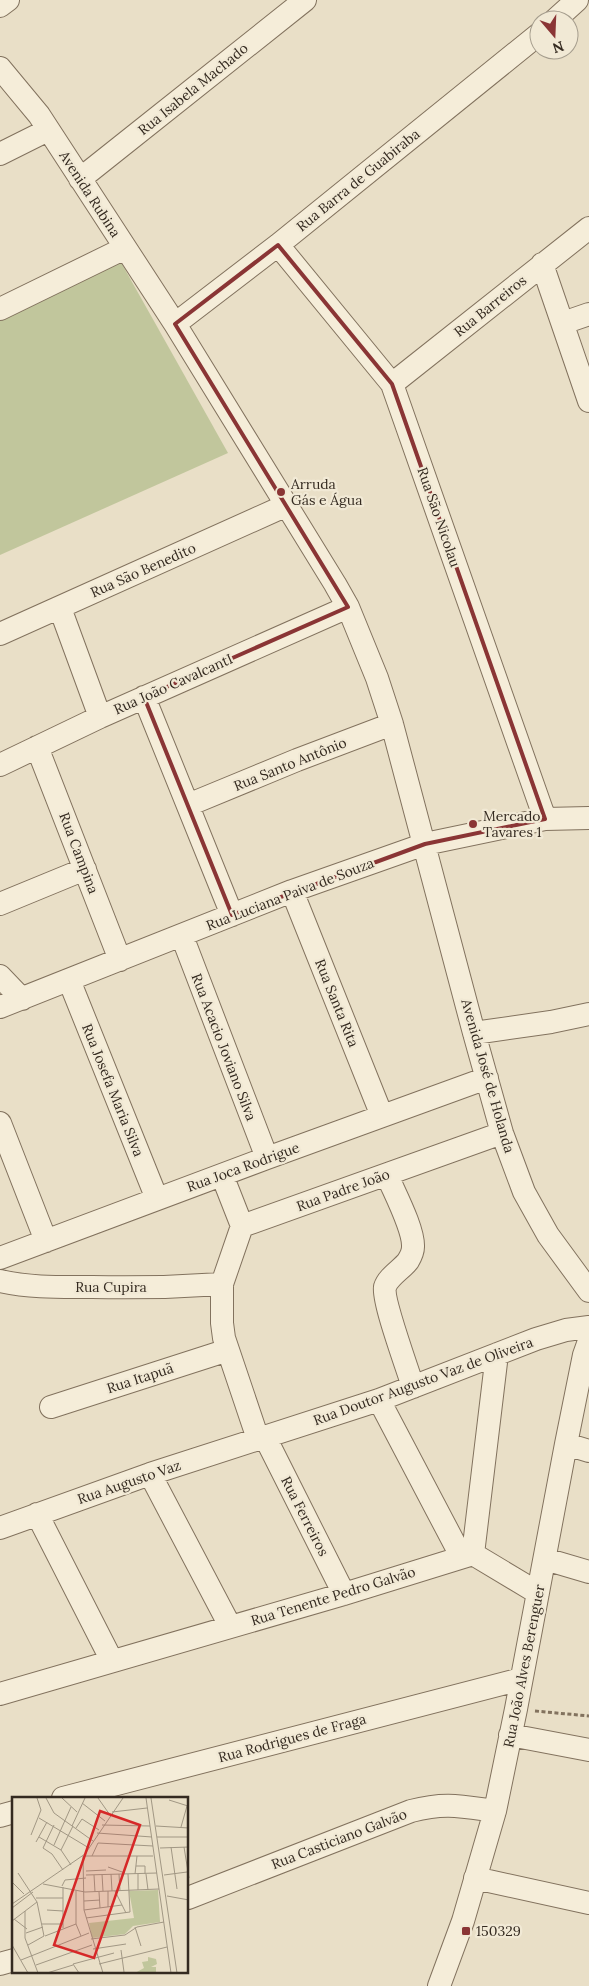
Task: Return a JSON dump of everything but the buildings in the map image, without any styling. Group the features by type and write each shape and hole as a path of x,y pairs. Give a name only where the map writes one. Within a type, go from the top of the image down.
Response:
{"street":[{"path":"0,6 8,0"},
{"name":"Rua Isabela Machado","path":"80,179 305,0"},
{"path":"566,10 577,0"},
{"name":"Rua Barra de Guabiraba","path":"175,324 278,245 529,42"},
{"name":"Avenida Rubina","path":"0,68 39,116 175,324 348,607"},
{"path":"0,154 48,130"},
{"name":"Rua Barreiros","path":"392,384 589,228"},
{"name":"Rua São Nicolau","path":"278,245 392,384 545,819"},
{"path":"0,309 125,248"},
{"path":"542,264 589,401"},
{"path":"563,323 589,314"},
{"name":"Rua São Benedito","path":"0,634 286,505"},
{"name":"Rua João CavalcantI","path":"0,766 37,746 100,717 348,607"},
{"name":"Avenida José de Holanda","path":"348,607 377,678 392,724 502,1133 524,1192 543,1226 589,1291"},
{"path":"60,608 100,717"},
{"path":"144,697 232,915"},
{"name":"Rua Santo Antônio","path":"188,805 297,760 392,724"},
{"name":"Rua Campina","path":"37,746 120,960"},
{"name":"Rua Luciana Paiva de Souza","path":"0,1007 292,891 425,844 545,819 589,818"},
{"path":"0,904 85,869"},
{"name":"Rua Santa Rita","path":"292,891 382,1116"},
{"name":"Rua Acacio Joviano Silva","path":"182,936 267,1158"},
{"path":"0,976 22,999"},
{"name":"Rua Josefa Maria Silva","path":"69,980 157,1199"},
{"path":"474,1033 551,1022 589,1014"},
{"name":"Rua Joca Rodrigue","path":"0,1258 487,1078"},
{"path":"0,1123 46,1241"},
{"name":"Rua Padre João","path":"242,1226 502,1133"},
{"path":"222,1175 242,1226 222,1284"},
{"path":"387,1175 414,1244 413,1252 406,1263 387,1283 385,1291 395,1333 413,1387"},
{"name":"Rua Cupira","path":"0,1280 12,1284 58,1287 170,1288 222,1284"},
{"name":"Rua Ferreiros","path":"222,1284 222,1323 228,1350 261,1438 344,1594"},
{"name":"Rua Doutor Augusto Vaz de Oliveira","path":"261,1438 379,1400 536,1339 589,1327"},
{"name":"Rua João Alves Berenguer","path":"443,1985 495,1810 566,1444 584,1355 589,1341"},
{"name":"Rua Itapuã","path":"51,1407 228,1350"},
{"path":"467,1555 497,1354"},
{"path":"379,1400 467,1555 538,1593"},
{"name":"Rua Augusto Vaz","path":"0,1528 150,1474 261,1438"},
{"path":"566,1444 589,1451"},
{"path":"150,1474 230,1626"},
{"path":"36,1514 112,1661"},
{"name":"Rua Tenente Pedro Galvão","path":"0,1694 344,1594 467,1555"},
{"path":"545,1559 589,1572"},
{"name":"Rua Rodrigues de Fraga","path":"68,1797 521,1679"},
{"path":"510,1735 589,1750"},
{"name":"Rua Casticiano Galvão","path":"189,1898 411,1811 449,1804 495,1810"},
{"path":"475,1878 589,1903"}],"path":[{"path":"516,1709 589,1716"}],"highlighted area":[{"path":"278,245 392,384 545,819 425,844 232,915 144,697 348,607 175,324"}],"green space":[{"path":"118,257 228,453 0,555 0,317"}],"place":[{"name":"Arruda Gás e Água","path":"281,492"},
{"name":"Mercado Tavares 1","path":"473,824"},
{"name":"150329","path":"466,1931"}]}
